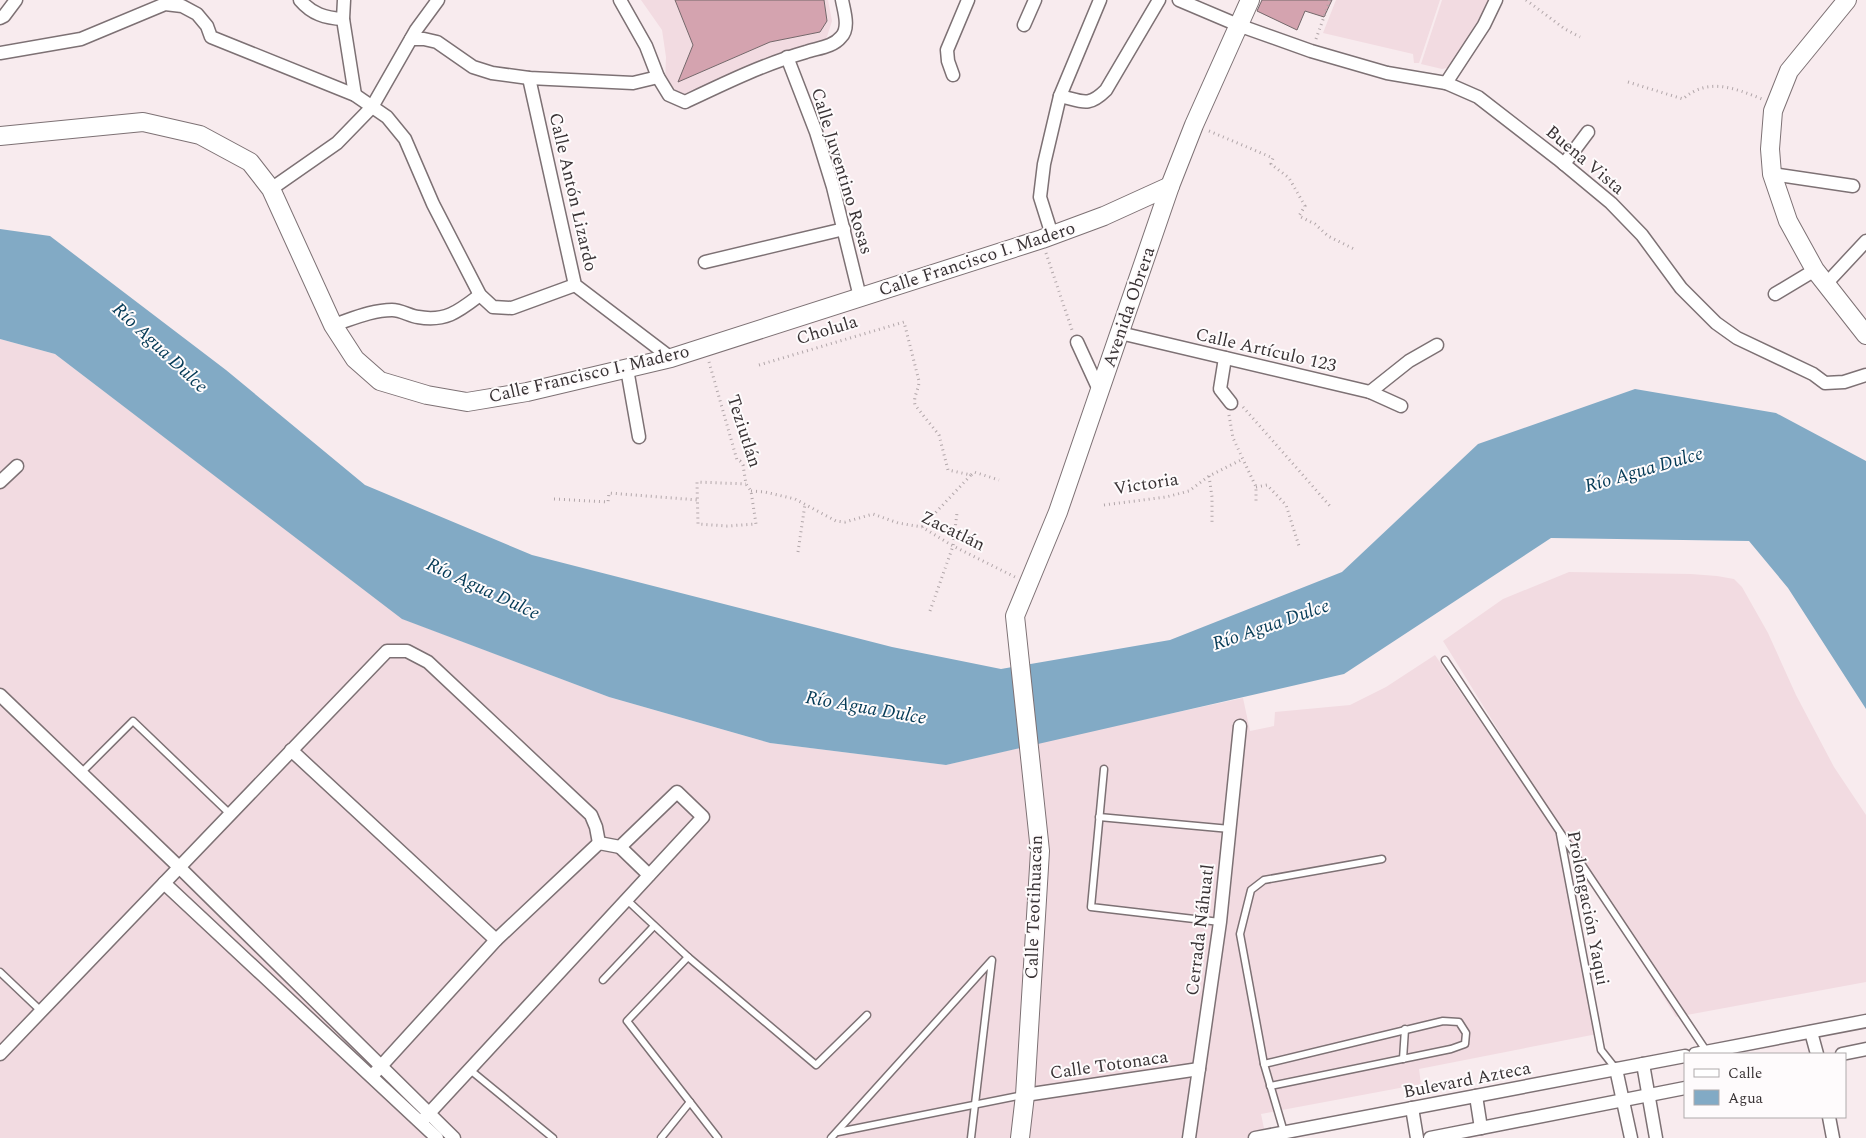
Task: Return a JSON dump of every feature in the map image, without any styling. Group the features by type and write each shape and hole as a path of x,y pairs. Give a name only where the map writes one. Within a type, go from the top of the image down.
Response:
{"street":[{"path":"0,18 4,16 16,0"},
{"path":"300,0 318,14 329,18 343,19"},
{"path":"344,0 343,19 355,94"},
{"path":"271,189 337,143 372,107 411,39 438,0"},
{"path":"620,0 646,46 658,78 669,95 685,102 750,71 787,57 834,44 843,36 846,19 842,0"},
{"path":"953,75 948,61 947,50 968,0"},
{"path":"1024,25 1035,0"},
{"path":"1047,237 1040,197 1044,164 1060,96 1100,0"},
{"path":"1060,96 1086,102 1096,99 1106,90 1159,0"},
{"name":"Buena Vista","path":"1179,0 1238,25 1311,51 1387,73 1446,83 1478,97 1564,164 1617,209 1642,235 1681,288 1716,323 1737,338 1813,374 1825,382 1844,382 1866,375"},
{"name":"Avenida Obrera","path":"1015,616 1058,512 1170,186 1194,125 1250,0"},
{"path":"1446,83 1484,25 1496,0"},
{"path":"1847,0 1789,71 1773,111 1770,149 1772,174 1788,221 1820,277 1866,335"},
{"path":"0,53 81,39 169,2 182,6 197,14 207,26 211,37 355,94 387,117 405,139 433,204 480,295 493,307 512,308 575,285"},
{"path":"411,39 437,42 473,67 492,73 529,78 633,83 658,78"},
{"name":"Calle Juventino Rosas","path":"787,57 816,132 844,229 860,297"},
{"name":"Calle Antón Lizardo","path":"529,78 575,285 671,358"},
{"name":"Calle Francisco I. Madero","path":"0,136 143,122 200,135 250,162 271,189 333,325 355,359 380,381 427,395 467,402 526,392 671,358 1047,237 1104,216 1170,186"},
{"path":"1564,164 1588,132"},
{"path":"1772,174 1853,186"},
{"path":"705,262 844,229"},
{"path":"1775,294 1820,277 1866,241"},
{"path":"333,325 372,313 394,310 417,317 436,319 453,315 480,295"},
{"name":"Calle Artículo 123","path":"1120,333 1370,392 1401,406"},
{"path":"1076,342 1100,392"},
{"path":"1370,392 1409,361 1437,344"},
{"path":"1225,358 1220,389 1231,403"},
{"path":"627,369 639,437"},
{"path":"0,482 17,466"},
{"name":"Calle Teotihuacán","path":"1015,616 1040,852 1025,1095 1020,1138"},
{"path":"0,1054 387,651 408,651 428,662 591,815 596,827 599,843"},
{"path":"0,695 382,1066 425,1118 437,1138"},
{"name":"Cerrada Náhuatl","path":"1189,1138 1220,922 1240,726"},
{"path":"291,750 496,940"},
{"path":"425,1118 703,817 677,792 620,847"},
{"path":"599,843 620,847 649,875"},
{"path":"372,1076 496,940 599,843"},
{"path":"164,883 372,1076 425,1118 454,1138"},
{"path":"1701,1053 1866,1021"},
{"path":"1812,1032 1817,1053"},
{"path":"1846,1053 1866,1049"},
{"name":"Bulevard Azteca","path":"1255,1138 1285,1135 1412,1108 1684,1056"},
{"path":"1643,1064 1656,1138"},
{"name":"Calle Totonaca","path":"1025,1095 1199,1069"},
{"path":"1616,1069 1630,1138"},
{"path":"1430,1138 1456,1136 1481,1128 1684,1088"},
{"path":"1476,1096 1481,1128"},
{"path":"1412,1108 1417,1138"},
{"path":"1829,1118 1834,1138"}],"lane":[{"name":"Prolongación Yaqui","path":"1445,660 1559,830 1601,1050 1616,1069"},
{"path":"81,773 133,721 230,814"},
{"path":"1104,769 1091,907 1220,922"},
{"path":"1099,817 1230,829"},
{"path":"1559,830 1701,1053"},
{"path":"1285,1135 1264,1064 1240,934 1250,890 1264,880 1382,859"},
{"path":"627,900 688,957 816,1065 867,1015"},
{"path":"603,980 654,926"},
{"path":"688,957 627,1020 718,1138"},
{"path":"831,1138 992,960 971,1138"},
{"path":"0,972 41,1011"},
{"path":"1264,1064 1443,1021 1459,1022 1466,1033 1465,1044 1451,1049 1270,1086"},
{"path":"1403,1059 1405,1029"},
{"path":"469,1070 553,1138"},
{"path":"838,1132 1025,1095"},
{"path":"661,1138 690,1102"}],"path":[{"path":"1311,51 1330,0"},
{"path":"1526,0 1580,37"},
{"path":"1628,82 1683,99 1689,93 1702,87 1714,85 1742,91 1775,104"},
{"path":"1194,125 1273,158 1271,164 1289,178 1305,206 1300,216 1315,224 1328,236 1356,250"},
{"path":"1047,237 1076,342"},
{"name":"Cholula","path":"759,365 904,322 919,381 919,389 915,395 915,405 939,435 948,470 971,475"},
{"name":"Teziutlán","path":"698,500 698,524 726,526 756,524 751,491 746,484 743,465 737,460 704,347"},
{"path":"1256,504 1256,487 1233,438 1229,416 1231,403 1239,403 1330,506"},
{"name":"Victoria","path":"1104,505 1166,497 1189,491 1209,476 1243,459"},
{"path":"922,527 974,472 998,480"},
{"path":"1209,476 1212,497 1212,522"},
{"path":"554,499 608,502 609,493 698,500 697,482 746,484"},
{"path":"1256,487 1267,485 1286,505 1299,546"},
{"name":"Zacatlán","path":"751,491 765,492 795,499 836,521 845,522 873,514 898,523 922,527 953,546 1012,576 1030,581"},
{"path":"798,552 805,504"},
{"path":"930,611 953,546 956,513"}],"shaded area":[{"path":"641,0 828,0 832,21 825,43 791,55 755,62 693,106 665,82 666,57 662,30"},
{"path":"1336,0 1440,0 1419,63 1414,63 1413,54 1323,33"},
{"path":"1442,0 1492,0 1452,67 1442,69 1421,64"},
{"path":"0,339 55,354 403,619 609,697 770,743 946,765 1081,733 1243,698 1250,731 1274,726 1275,712 1350,705 1386,687 1435,655 1562,841 1597,1034 1419,1069 1421,1084 1261,1114 1266,1138 0,1138"},
{"path":"1569,572 1717,576 1734,579 1742,587 1768,633 1796,695 1834,767 1866,815 1866,982 1676,1017 1443,641 1503,599"}],"water":[{"name":"Río Agua Dulce","path":"0,229 50,236 226,370 365,485 532,555 892,647 1001,669 1170,640 1342,572 1478,444 1635,389 1776,413 1866,461 1866,709 1788,588 1749,541 1551,538 1344,674 946,765 770,743 609,697 402,619 55,354 0,339"}],"building":[{"path":"675,0 824,0 827,21 820,32 770,42 678,82 693,45"},
{"path":"1262,0 1332,0 1324,17 1305,11 1297,30 1257,11"}]}
